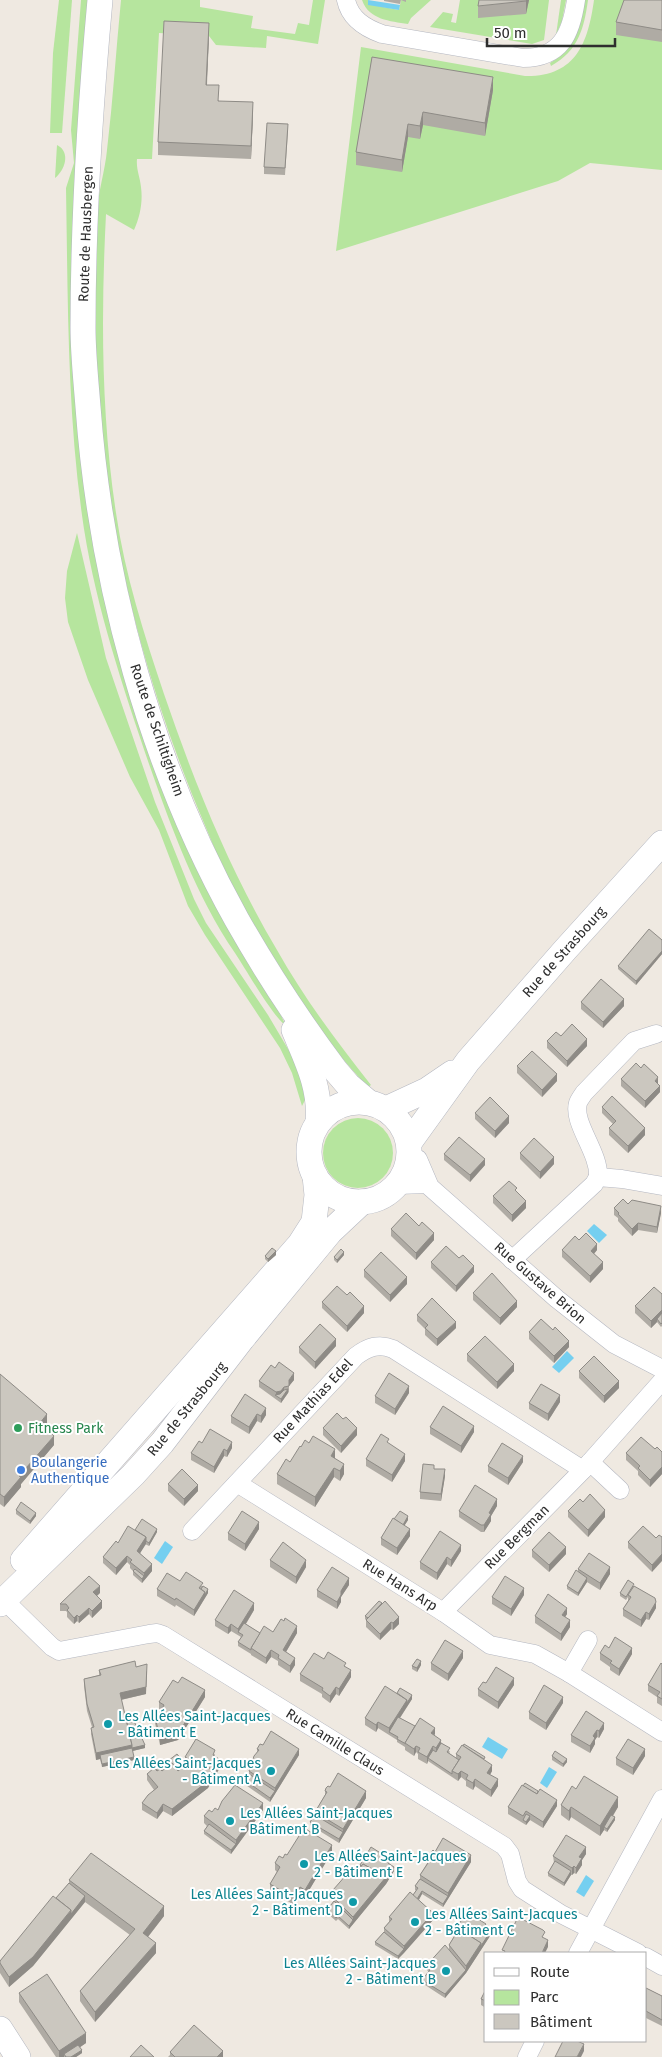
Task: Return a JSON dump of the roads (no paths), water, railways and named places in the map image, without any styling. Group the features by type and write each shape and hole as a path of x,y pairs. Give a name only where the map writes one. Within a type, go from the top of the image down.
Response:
{"main road":[{"name":"Route de Hausbergen","path":"93,467 83,330 89,149 100,0"},
{"name":"Route de Schiltigheim","path":"93,467 111,570 123,624 161,748 183,806 214,875 269,975 336,1071 348,1085 377,1106"},
{"name":"Rue de Strasbourg","path":"409,1150 468,1061 662,843"},
{"name":"Route de Schiltigheim","path":"269,975 311,1070 319,1096 318,1122"},
{"name":"Rue de Strasbourg","path":"377,1106 427,1090 468,1061"},
{"path":"354,1102 377,1106 397,1118 404,1130 409,1150 405,1172 397,1185 387,1194 375,1200 362,1202 348,1201 335,1196 323,1187 315,1176 310,1162 309,1148 312,1135 318,1122 328,1112 340,1105 354,1102"},
{"name":"Rue de Strasbourg","path":"1,1597 52,1526 300,1244 314,1222 317,1194 315,1176"},
{"name":"Rue de Strasbourg","path":"1,1597 84,1522 162,1444 242,1339 332,1230 362,1202"},
{"path":"104,1468 111,1495"},
{"path":"52,1526 57,1528 84,1522"},
{"path":"0,2030 18,2057"}],"street":[{"path":"346,0 348,7 362,25 382,34 523,58 536,58 553,50 566,37 576,0"},
{"path":"512,1260 594,1184 598,1177 597,1162 578,1114 578,1103 584,1093 634,1041 656,1034"},
{"name":"Rue Gustave Brion","path":"409,1150 418,1159 428,1184 557,1299 614,1344 662,1369"},
{"path":"598,1177 662,1186"},
{"path":"397,1185 428,1184"},
{"name":"Rue Mathias Edel","path":"192,1531 356,1356 364,1350 379,1345 393,1349 586,1466"},
{"name":"Rue Bergman","path":"443,1612 586,1466 662,1381"},
{"path":"586,1466 620,1490"},
{"name":"Rue Hans Arp","path":"237,1483 443,1612 490,1645 535,1654 662,1732"},
{"name":"Rue Camille Claus","path":"1,1597 52,1647 59,1651 149,1634 157,1633 163,1635 504,1846 510,1854 517,1881 522,1889 561,1914 590,1929"},
{"path":"569,1674 588,1640"},
{"path":"578,1952 662,1799"},
{"path":"590,1929 636,1952"},
{"path":"647,1958 662,1966"},
{"path":"527,2057 534,2042"}],"water":[{"path":"368,0 400,5 399,10 368,5"},
{"path":"594,1224 607,1235 599,1243 587,1231"},
{"path":"567,1351 574,1358 559,1373 552,1367"},
{"path":"165,1541 173,1547 162,1564 154,1558"},
{"path":"488,1737 508,1749 502,1759 482,1747"},
{"path":"549,1767 557,1772 547,1788 540,1783"},
{"path":"586,1875 594,1881 584,1897 576,1892"}],"place":[{"name":"Fitness Park","path":"18,1428"},
{"name":"Boulangerie Authentique","path":"21,1470"},
{"name":"Les Allées Saint-Jacques - Bâtiment E","path":"108,1724"},
{"name":"Les Allées Saint-Jacques - Bâtiment A","path":"271,1771"},
{"name":"Les Allées Saint-Jacques - Bâtiment B","path":"230,1821"},
{"name":"Les Allées Saint-Jacques 2 - Bâtiment E","path":"304,1864"},
{"name":"Les Allées Saint-Jacques 2 - Bâtiment D","path":"353,1902"},
{"name":"Les Allées Saint-Jacques 2 - Bâtiment C","path":"415,1922"},
{"name":"Les Allées Saint-Jacques 2 - Bâtiment B","path":"446,1971"}]}
